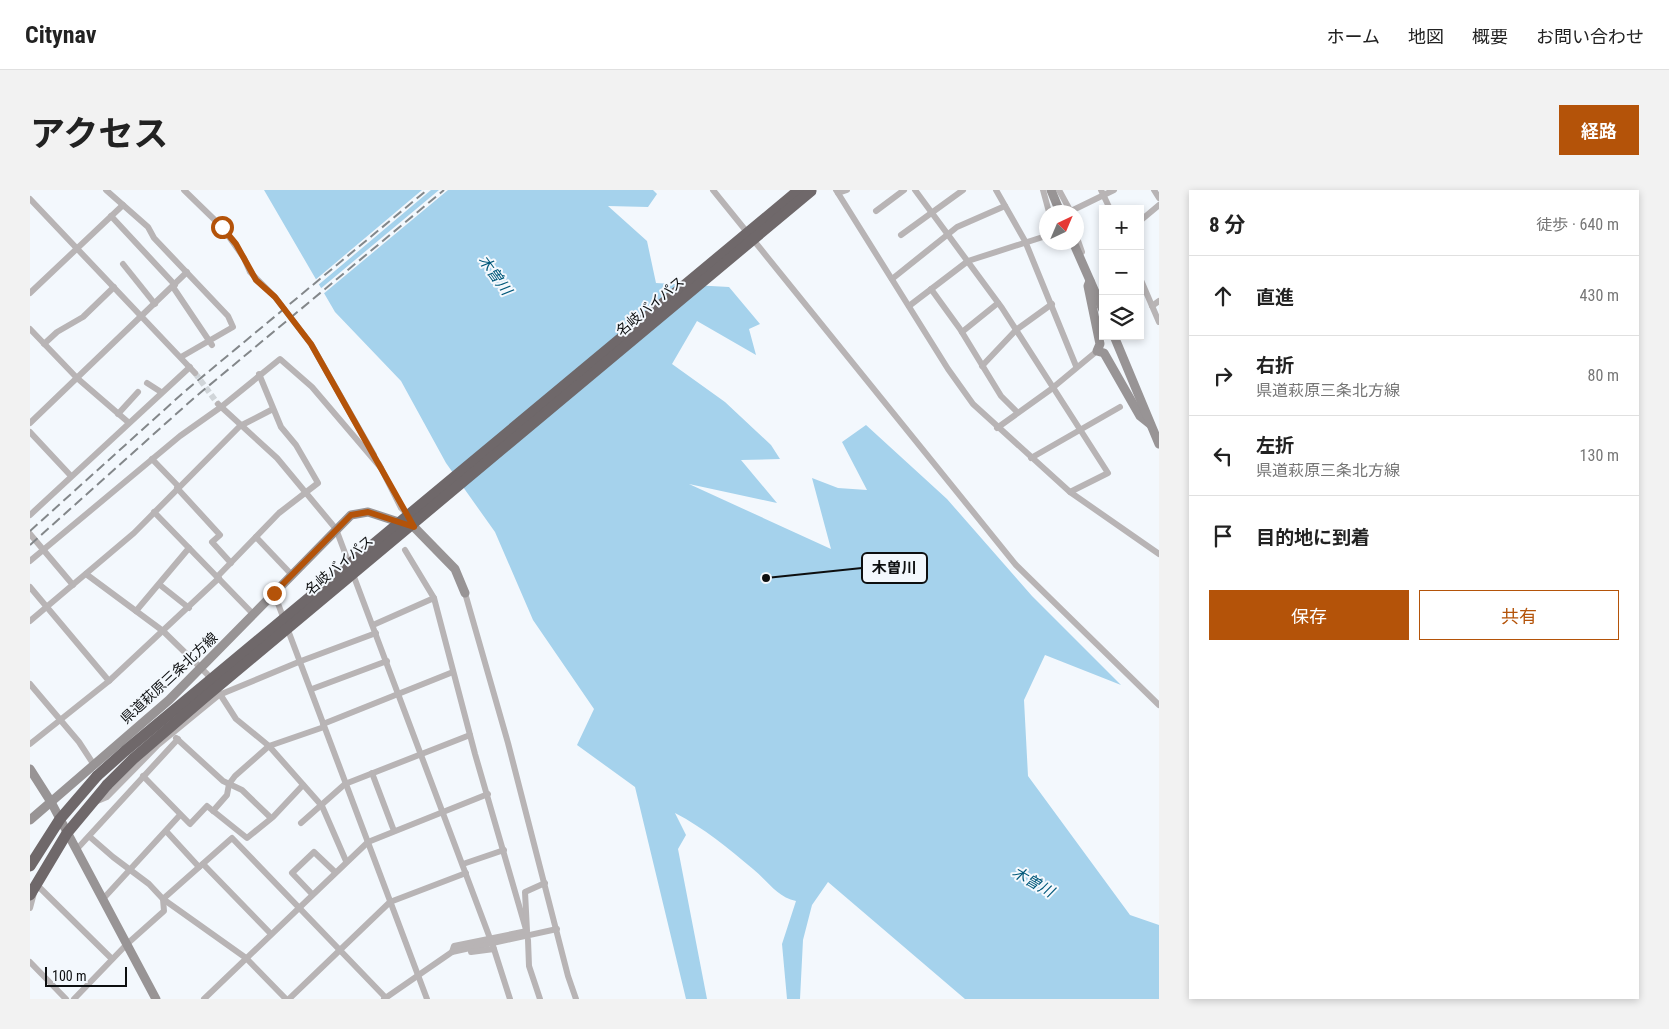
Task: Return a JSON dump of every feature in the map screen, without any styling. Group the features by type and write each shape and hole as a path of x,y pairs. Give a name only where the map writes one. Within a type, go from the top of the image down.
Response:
{"highway":[{"name":"名岐バイパス","path":"30,866 60,819 97,776 125,751 799,190"},
{"name":"名岐バイパス","path":"33,889 67,833 107,785 133,759 812,190"}],"main road":[{"path":"1051,190 1057,205"},
{"path":"1076,250 1099,301"},
{"path":"1090,281 1088,286 1100,344 1097,351 1104,353 1140,416 1150,424"},
{"path":"1116,340 1159,444"},
{"name":"県道萩原三条北方線","path":"30,820 169,700 202,669 351,515 365,512 414,527"},
{"path":"414,527 454,570 465,593"},
{"path":"30,769 51,802 156,999"}],"street":[{"path":"106,190 148,227 154,238 222,308 233,327 211,343 181,357"},
{"path":"184,190 222,227 236,244 256,280 275,297 311,344 414,527"},
{"path":"713,190 998,544 1159,705"},
{"path":"847,190 837,191 973,404 1070,492 1159,554"},
{"path":"876,211 904,190"},
{"path":"915,190 998,302 1108,473 1070,492"},
{"path":"901,236 962,190"},
{"path":"996,190 1026,241 1076,366"},
{"path":"1043,190 1047,205"},
{"path":"1059,190 1067,205"},
{"path":"1083,205 1103,193 1114,190"},
{"path":"1154,190 1159,198"},
{"path":"1103,193 1108,205"},
{"path":"30,199 195,373"},
{"path":"30,293 123,205"},
{"path":"1144,218 1159,205"},
{"path":"892,279 958,227 1005,206"},
{"path":"111,216 174,286 211,343"},
{"path":"909,306 968,261 1039,238"},
{"path":"1078,255 1082,252 1081,250"},
{"path":"123,264 155,304"},
{"path":"30,424 187,272"},
{"path":"44,344 57,332 83,317 114,287"},
{"path":"1144,287 1159,322"},
{"path":"931,289 962,332 1001,396 1017,412"},
{"path":"1152,306 1159,301"},
{"path":"962,332 998,302"},
{"path":"982,366 1016,330 1052,304"},
{"path":"30,329 77,378 128,422"},
{"path":"998,428 1097,351"},
{"path":"30,561 152,459 280,359 312,387 381,468"},
{"path":"30,515 128,422 190,367"},
{"path":"30,744 109,681 189,608 279,513 318,484 296,445 281,427 259,374"},
{"path":"147,383 161,392"},
{"path":"118,414 138,392"},
{"path":"219,405 276,458 336,529 463,864 510,999"},
{"path":"1031,458 1120,407"},
{"path":"30,622 134,533 240,426 273,409"},
{"path":"30,432 71,476"},
{"path":"152,459 220,535 212,542 231,563"},
{"path":"154,512 181,542 190,548 254,615"},
{"path":"30,534 73,585"},
{"path":"256,537 292,575"},
{"path":"136,610 160,585 190,548"},
{"path":"405,550 434,598 470,735 528,934"},
{"path":"86,574 163,631 202,669 236,719 269,746 322,806 346,861"},
{"path":"160,585 189,608"},
{"path":"30,587 109,681"},
{"path":"274,593 312,689 323,726 427,999"},
{"path":"465,593 576,999"},
{"path":"373,624 434,598"},
{"path":"92,803 107,797 172,734 220,695 301,661 376,633"},
{"path":"312,689 387,661"},
{"path":"213,811 227,795 229,784 235,776 269,746 398,696 453,672"},
{"path":"30,684 61,719 94,765"},
{"path":"172,734 229,784 242,790 272,818"},
{"path":"300,824 345,784 470,735"},
{"path":"76,850 90,837 178,739"},
{"path":"372,773 394,831"},
{"path":"143,776 190,824 208,806 248,838 272,818 303,785"},
{"path":"204,999 368,842 488,794"},
{"path":"103,900 180,815"},
{"path":"166,831 271,934"},
{"path":"163,899 240,832"},
{"path":"90,837 163,899 246,958 288,999 390,902 466,873"},
{"path":"232,838 385,998 452,952 558,929"},
{"path":"463,864 504,850"},
{"path":"312,894 292,874 314,852 335,872"},
{"path":"540,999 529,966 525,892 545,883"},
{"path":"30,908 33,889"},
{"path":"33,889 112,960"},
{"path":"74,999 127,944 164,911 163,899"},
{"path":"452,952 458,954 528,934"},
{"path":"452,952 454,946 492,943"},
{"path":"30,962 66,999"}],"water":[{"name":"木曽川","path":"264,190 653,190 657,194 648,207 608,206 647,241 656,283 729,287 760,324 749,329 756,355 697,321 672,364 725,402 771,445 780,459 741,460 777,503 689,484 831,549 812,478 838,488 867,490 842,442 866,425 947,499 1032,596 1121,685 1045,655 1024,700 1028,776 1130,915 1159,925 1159,999 965,999 828,882 812,905 803,940 800,999 787,999 782,944 796,901 783,896 725,846 696,825 675,813 686,835 678,849 707,999 686,999 635,787 577,745 594,709 533,620 495,532 446,463 401,381 335,312"}],"pier":[{"path":"422,190 431,190 317,286 314,281"},
{"path":"439,190 448,190 322,295 319,290"}],"tunnel":[{"path":"195,373 218,404"}],"railway":[{"path":"30,531 184,392 427,190"},
{"path":"30,545 194,398 444,190"}],"place":[{"name":"木曽川","path":"766,578"}],"route":[{"path":"222,227 236,244 256,280 265,286 275,297 311,344 337,387 402,508 412,519 414,527 368,512 358,512 351,515 274,593"}]}
